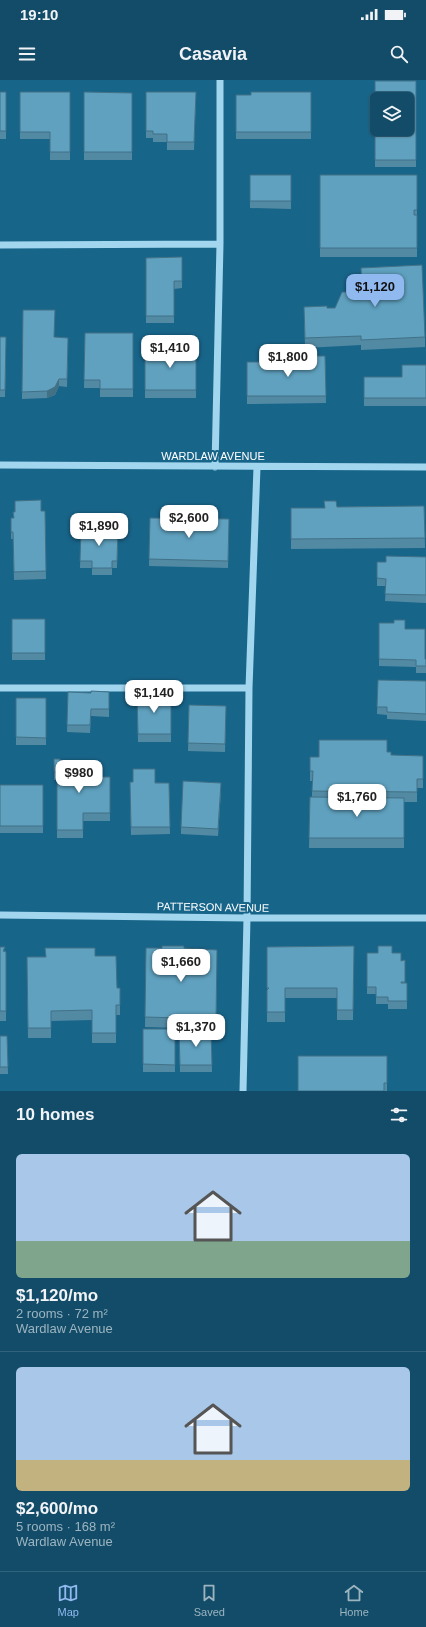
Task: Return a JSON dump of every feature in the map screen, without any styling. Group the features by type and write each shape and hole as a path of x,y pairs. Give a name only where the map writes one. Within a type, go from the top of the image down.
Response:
{"street":[{"path":"215,467 220,244 220,80"},
{"path":"0,245 220,244"},
{"name":"WARDLAW AVENUE","path":"0,465 426,467"},
{"path":"243,1091 247,918 249,688 257,467"},
{"path":"0,688 249,688"},
{"name":"PATTERSON AVENUE","path":"0,915 247,918 426,918"}],"building":[{"path":"375,81 416,81 416,160 375,160 375,136 414,136 414,92 375,92"},
{"path":"0,92 6,92 6,131 0,131"},
{"path":"20,92 70,92 70,152 50,152 50,132 20,132"},
{"path":"84,92 132,93 132,152 84,152"},
{"path":"146,92 196,92 194,142 167,142 167,134 153,134 153,131 146,131"},
{"path":"251,92 311,92 311,132 236,132 236,95 251,95"},
{"path":"250,175 291,175 291,201 250,201"},
{"path":"320,175 417,175 417,210 414,210 414,215 417,215 417,248 320,248"},
{"path":"182,257 182,281 174,281 174,316 146,316 146,258"},
{"path":"422,265 425,337 361,340 361,336 305,338 304,307 327,306 327,308 335,308 342,292 362,292 361,268"},
{"path":"23,310 55,310 54,337 68,338 67,379 59,379 55,387 47,391 22,392"},
{"path":"85,333 133,333 133,389 100,389 100,380 84,380"},
{"path":"0,337 6,337 5,390 0,390"},
{"path":"171,340 171,350 196,350 196,390 145,390 145,350 159,350 159,341"},
{"path":"305,356 325,356 326,396 247,396 247,362 305,362"},
{"path":"402,365 426,365 426,398 364,398 364,377 402,377"},
{"path":"41,500 41,511 45,511 46,571 14,572 13,532 11,532 11,518 14,518 13,512 15,512 15,501"},
{"path":"324,501 336,501 337,507 424,506 425,538 291,539 291,508 325,508"},
{"path":"150,518 229,519 228,561 149,559"},
{"path":"81,528 118,529 117,561 112,561 112,568 92,568 92,561 80,561"},
{"path":"386,556 426,557 426,595 385,594 386,579 377,578 377,562 386,562"},
{"path":"12,619 45,619 45,653 12,653"},
{"path":"394,620 405,620 405,629 425,629 426,666 416,666 416,660 379,659 379,623 394,623"},
{"path":"378,680 426,681 426,714 387,712 387,707 377,707"},
{"path":"91,691 109,692 109,709 91,709 90,725 67,725 68,692 91,693"},
{"path":"137,695 171,695 171,734 138,734"},
{"path":"16,698 46,698 46,738 16,737"},
{"path":"189,705 226,706 225,744 188,743"},
{"path":"319,740 387,740 387,752 391,752 391,755 423,756 423,779 417,779 417,792 312,791 313,771 310,771 310,757 319,757"},
{"path":"54,759 60,759 60,761 91,761 91,777 110,777 110,813 83,813 83,830 57,830 57,777 60,777 60,772 54,772"},
{"path":"133,769 155,769 155,783 169,783 170,827 131,827 130,782 133,782"},
{"path":"183,781 221,783 218,829 181,827"},
{"path":"0,785 43,785 43,826 0,826"},
{"path":"310,797 404,798 404,838 309,838"},
{"path":"162,946 184,946 184,948 217,950 216,1019 145,1017 146,948 162,948"},
{"path":"354,946 353,1010 337,1010 337,988 285,988 285,1012 267,1012 267,990 269,988 267,988 267,947"},
{"path":"378,946 392,946 392,953 401,953 401,961 405,960 405,982 401,983 407,983 407,1001 388,1001 388,997 376,997 376,987 367,987 367,953 378,953"},
{"path":"0,947 5,947 3,951 6,952 6,1011 0,1011"},
{"path":"45,948 95,948 95,956 116,956 117,988 120,988 120,1005 116,1005 116,1033 92,1033 92,1010 51,1011 51,1028 28,1028 27,957 46,957"},
{"path":"143,1029 175,1029 175,1065 143,1064"},
{"path":"179,1030 211,1030 212,1065 180,1065"},
{"path":"0,1036 7,1036 8,1067 0,1067"},
{"path":"298,1056 387,1056 387,1083 384,1083 384,1091 298,1091"}]}
